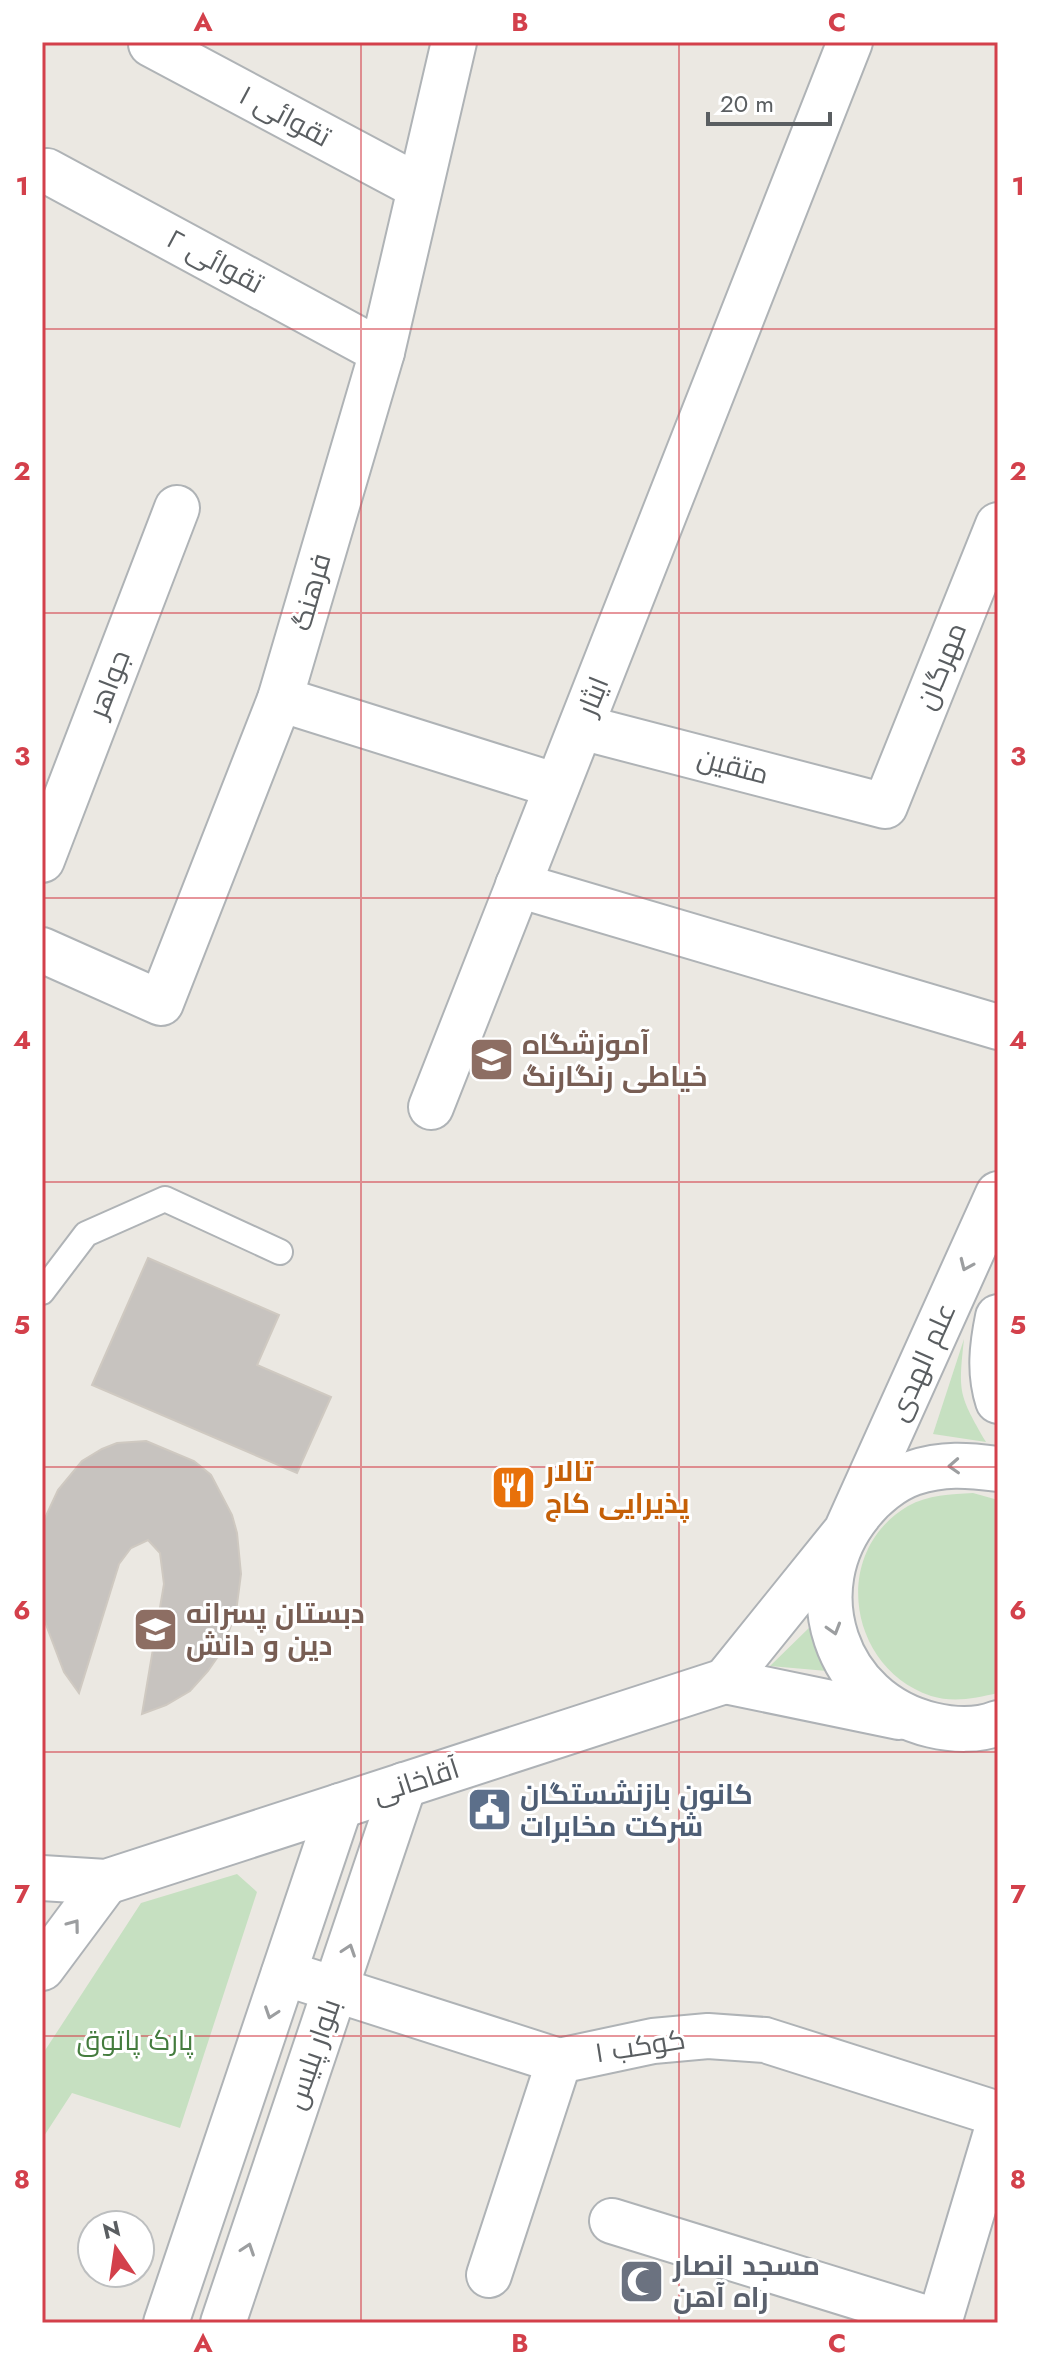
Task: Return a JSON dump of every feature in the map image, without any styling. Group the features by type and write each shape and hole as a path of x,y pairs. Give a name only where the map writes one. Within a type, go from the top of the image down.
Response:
{"street":[{"name":"فرهنگ","path":"42,950 161,1003 280,699 382,352 454,42"},
{"name":"ایثار","path":"431,1107 850,42"},
{"name":"تقوائی ۱","path":"151,44 419,187"},
{"name":"تقوائی ۲","path":"47,171 382,352"},
{"name":"جواهر","path":"42,860 177,508"},
{"name":"مهرگان","path":"885,806 981,617 998,525"},
{"path":"280,699 557,786"},
{"name":"متقین","path":"581,727 885,806"},
{"path":"518,885 998,1027"},
{"name":"علم الهدی","path":"846,1531 998,1194"},
{"name":"علم الهدی","path":"998,1317 992,1348 993,1384 998,1401"},
{"path":"998,1469 955,1464 911,1473 873,1496 725,1681 950,1729 998,1723"},
{"path":"846,1531 830,1573 830,1619 845,1661 873,1696 911,1720 998,1753"},
{"name":"آقاخانی","path":"106,1882 725,1681"},
{"name":"بلوار پلیس","path":"223,2323 404,1785"},
{"name":"بلوار پلیس","path":"166,2323 340,1806"},
{"path":"42,1878 106,1882"},
{"path":"42,1968 106,1882"},
{"name":"کوکب ۱","path":"284,1973 559,2061 653,2041 708,2036 765,2040 998,2114"},
{"path":"489,2275 559,2061"},
{"path":"612,2221 939,2322 998,2126"}],"lane":[{"path":"42,1292 86,1234 165,1199 280,1252"}],"green space":[{"path":"964,1339 961,1371 963,1393 970,1414 986,1442 933,1434"},
{"path":"973,1493 998,1500 998,1693 965,1699 940,1698 903,1682 881,1661 867,1636 859,1608 859,1579 867,1551 883,1526 908,1506 932,1497"},
{"path":"812,1625 816,1648 827,1671 770,1666"},
{"name":"پارک پاتوق","path":"237,1874 257,1892 180,2128 72,2093 42,2135 42,2055 141,1903"}],"building":[{"path":"148,1258 279,1315 257,1365 331,1397 297,1473 92,1385"},
{"path":"146,1441 194,1461 211,1475 232,1515 241,1574 236,1612 221,1652 208,1671 190,1691 142,1714 164,1584 160,1553 148,1540 131,1548 119,1564 79,1693 64,1672 42,1614 42,1530 58,1490 82,1461 117,1443"}],"place":[{"name":"آموزشگاه خیاطی رنگارنگ","path":"491,1060"},
{"name":"تالار پذیرایی کاج","path":"514,1487"},
{"name":"دبستان پسرانه دین و دانش","path":"155,1629"},
{"name":"کانون بازنشستگان شرکت مخابرات","path":"489,1810"},
{"name":"مسجد انصار راه آهن","path":"642,2281"}]}
